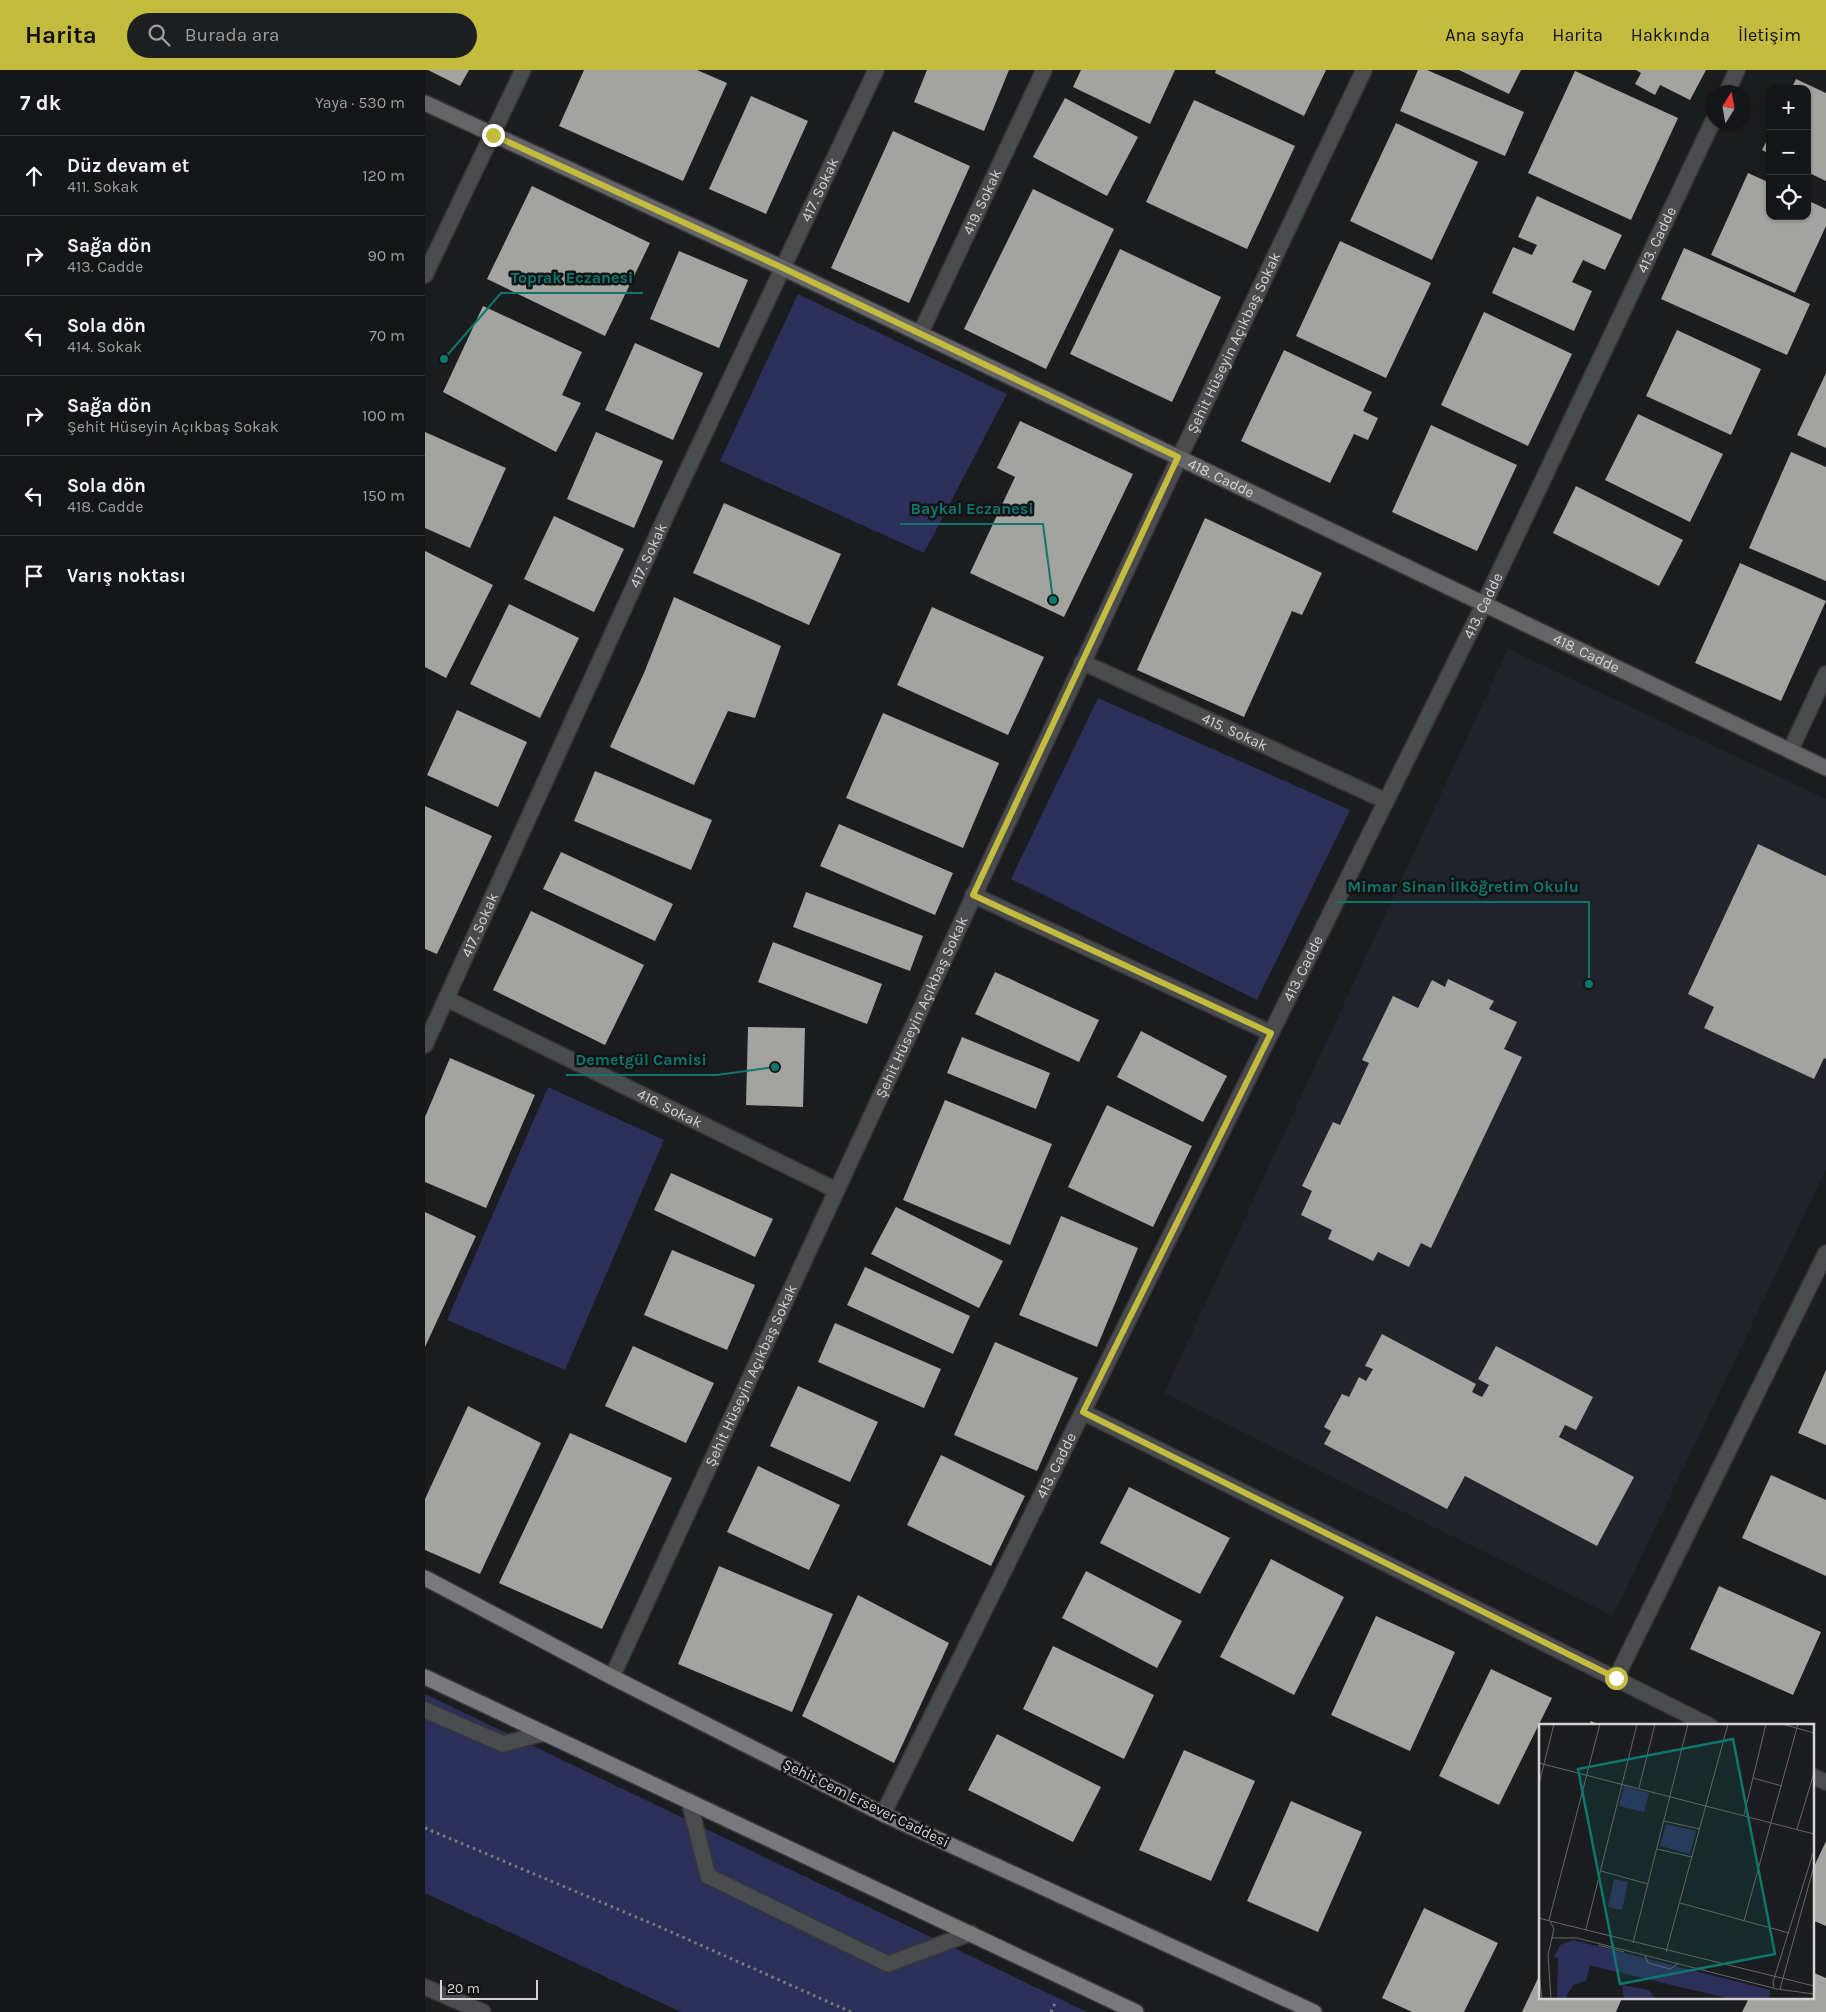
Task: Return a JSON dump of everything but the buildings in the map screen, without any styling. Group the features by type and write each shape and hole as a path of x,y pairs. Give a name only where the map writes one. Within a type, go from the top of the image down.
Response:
{"main road":[{"name":"Şehit Cem Ersever Caddesi","path":"425,1578 612,1677 883,1814 1314,2012"},
{"path":"425,1677 1137,2012"}],"street":[{"path":"425,275 523,70"},
{"name":"417. Sokak","path":"425,1046 671,505 876,70"},
{"name":"419. Sokak","path":"921,334 1044,70"},
{"name":"Şehit Hüseyin Açıkbaş Sokak","path":"612,1677 973,895 1178,457 1363,70"},
{"path":"1730,85 1737,70"},
{"name":"418. Cadde","path":"425,103 783,268 1826,768"},
{"name":"413. Cadde","path":"883,1814 1484,604 1708,130"},
{"name":"415. Sokak","path":"1082,662 1386,801"},
{"path":"1790,751 1826,674"},
{"path":"973,895 1271,1033"},
{"name":"416. Sokak","path":"447,999 836,1190"},
{"path":"1616,1678 1826,1253"},
{"path":"1083,1412 1706,1724"},
{"path":"425,1710 503,1744 544,1733"},
{"path":"1813,1776 1826,1782"},
{"path":"689,1801 707,1876 888,1964 971,1934"},
{"path":"425,1988 483,2012"}],"path":[{"path":"425,1828 660,1927 851,2012"}],"shaded area":[{"path":"798,294 1007,394 924,553 720,461"},
{"path":"1508,649 1826,799 1826,1169 1613,1616 1164,1393"},
{"path":"1098,698 1350,810 1257,1000 1011,879"},
{"path":"548,1087 664,1140 565,1370 447,1320"},
{"path":"425,1694 1087,2012 681,2012 425,1893"}],"place":[{"name":"Toprak Eczanesi","path":"444,359"},
{"name":"Baykal Eczanesi","path":"1053,600"},
{"name":"Mimar Sinan İlköğretim Okulu","path":"1589,984"},
{"name":"Demetgül Camisi","path":"775,1067"}],"route":[{"path":"493,135 783,268 1178,457 973,895 1271,1033 1083,1412 1616,1678"}]}
